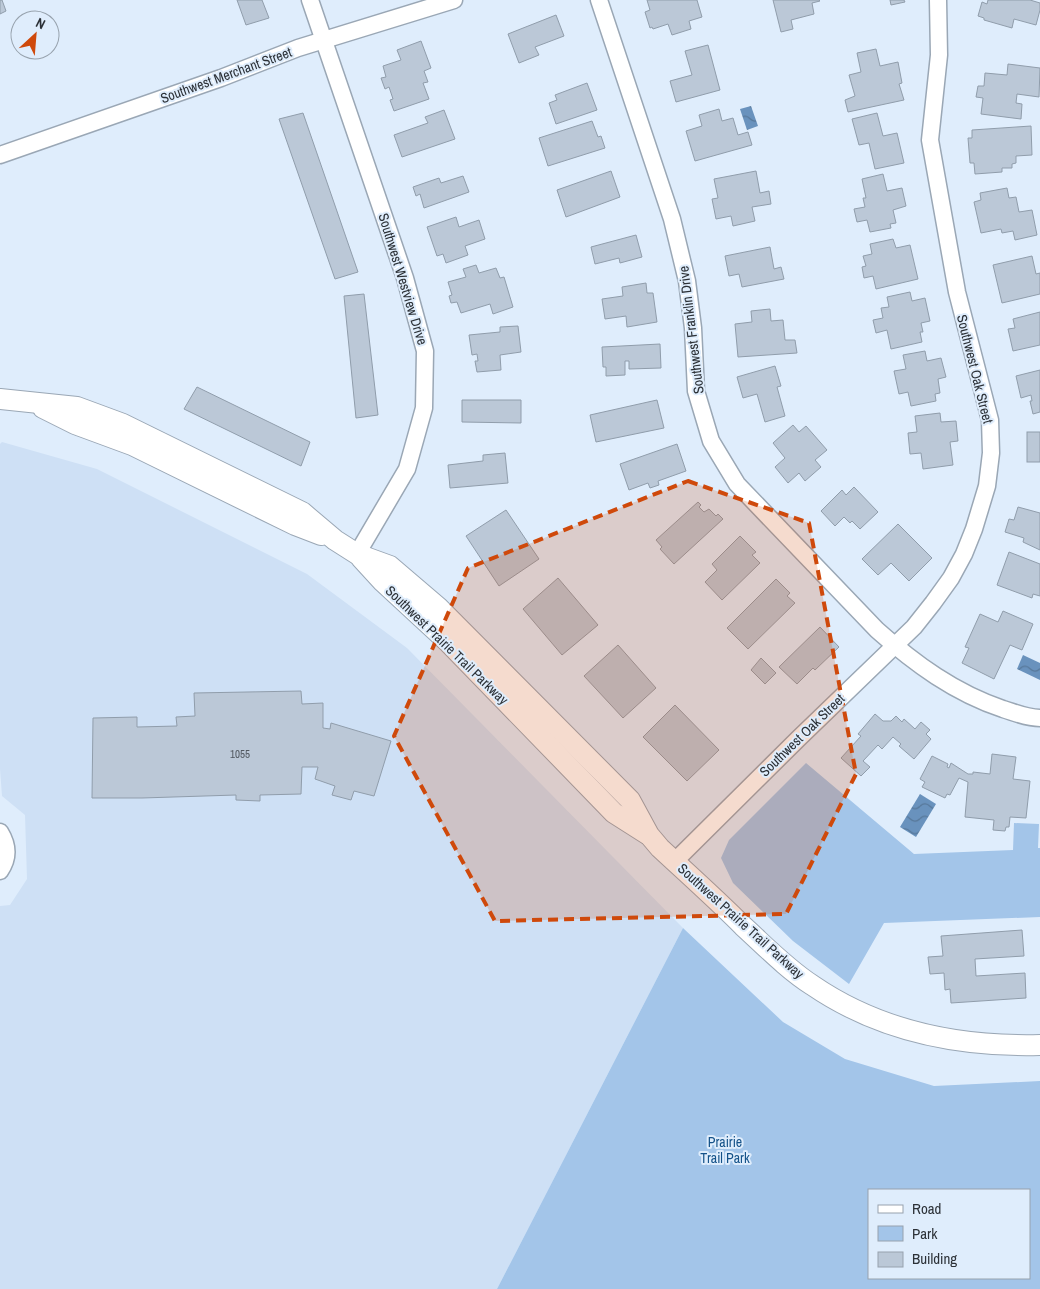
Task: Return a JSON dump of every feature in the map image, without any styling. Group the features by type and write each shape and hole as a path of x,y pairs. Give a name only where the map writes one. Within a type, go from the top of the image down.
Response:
{"street":[{"name":"Southwest Westview Drive","path":"310,0 322,40 405,278 425,351 424,408 407,469 357,554"},
{"name":"Southwest Merchant Street","path":"0,155 222,78 322,40 454,0"},
{"name":"Southwest Franklin Drive","path":"598,0 672,219 687,282 693,328 696,391 711,441 737,484 877,630 895,646 938,678 982,702 1030,718 1040,718"},
{"name":"Southwest Oak Street","path":"675,861 895,646 933,603 951,578 964,554 974,529 987,486 992,453 990,420 956,292 930,140 939,55 938,0"},
{"name":"Southwest Prairie Trail Parkway","path":"0,399 78,407 123,424 302,512 335,540 357,554 390,566 438,607 630,800 649,835 675,861 777,957 812,986 859,1012 912,1032 969,1043 1040,1045"},
{"path":"0,832 7,851 0,871"}],"highlighted area":[{"path":"688,481 809,523 856,774 786,914 495,921 394,736 468,568"}],"shaded area":[{"path":"2,442 97,469 307,574 407,648 683,928 497,1289 0,1289 0,906 10,905 27,879 25,815 2,796 0,769 0,444"}],"green space":[{"path":"806,763 914,854 1013,850 1014,823 1039,824 1040,917 884,923 849,984 793,941 733,883 721,858 729,840"},
{"name":"Prairie Trail Park","path":"683,928 783,1022 845,1059 934,1086 1040,1081 1040,1289 497,1289"}],"water":[{"path":"751,106 758,126 747,130 740,109"},
{"path":"1023,655 1040,663 1040,680 1017,669"},
{"path":"920,794 936,804 916,837 900,827"}],"building":[{"path":"0,0 2,0 6,11 0,14"},
{"path":"237,0 262,0 269,18 246,25"},
{"path":"647,0 697,0 702,17 689,21 691,29 672,35 668,24 653,29 652,27 650,28 645,12 650,10"},
{"path":"773,0 820,1 812,3 814,14 791,20 793,29 781,32"},
{"path":"890,0 904,0 905,2 891,5"},
{"path":"988,0 1030,0 1040,3 1036,25 1014,19 1012,28 984,20 984,18 978,16 982,2 987,4"},
{"path":"556,15 564,36 535,47 539,55 519,63 508,34"},
{"path":"421,41 431,68 424,71 428,82 423,83 429,99 394,111 390,100 393,99 389,87 385,89 381,78 386,77 383,66 401,60 397,50"},
{"path":"708,45 720,90 676,102 670,81 692,75 685,51"},
{"path":"876,49 880,66 898,62 902,83 899,84 904,100 848,112 845,100 855,96 849,75 861,72 857,53"},
{"path":"1008,64 1040,68 1039,97 1017,94 1016,103 1022,104 1021,119 981,114 983,98 976,97 978,86 984,86 985,73 1007,75"},
{"path":"587,83 597,110 556,124 549,103 557,100 555,95"},
{"path":"719,109 722,121 733,118 738,135 748,132 752,145 695,161 686,131 702,126 699,115"},
{"path":"444,110 455,139 402,157 394,135 428,123 425,117"},
{"path":"303,113 358,272 335,279 279,119"},
{"path":"877,113 883,136 897,133 904,163 875,169 869,143 859,145 852,119"},
{"path":"592,121 598,137 601,136 605,148 548,166 539,138"},
{"path":"1031,126 1032,155 1016,156 1016,163 1012,164 1012,168 1002,168 1002,172 975,174 974,163 970,163 968,138 972,138 972,130"},
{"path":"611,171 620,197 566,217 557,190"},
{"path":"756,171 760,193 769,191 771,204 752,207 755,221 733,226 731,216 716,219 712,199 718,198 714,179"},
{"path":"883,174 887,191 902,188 906,206 893,210 896,223 890,224 891,228 870,232 867,220 857,222 854,209 865,207 863,198 866,198 862,179"},
{"path":"463,176 469,192 424,208 420,194 416,196 413,187 439,178 441,183"},
{"path":"1007,188 1009,198 1016,197 1019,212 1032,210 1037,235 1015,240 1013,231 1002,233 1001,229 981,233 974,202 981,200 980,193"},
{"path":"456,217 459,227 479,220 485,239 465,246 468,255 446,263 443,254 437,256 427,227"},
{"path":"636,235 642,257 620,263 619,258 595,264 591,247"},
{"path":"893,239 896,248 910,245 918,279 876,289 873,276 864,278 862,267 866,266 863,256 872,254 870,244"},
{"path":"770,247 774,269 781,267 784,279 742,287 739,274 729,276 725,256"},
{"path":"1032,256 1036,274 1040,273 1040,294 1002,303 993,265"},
{"path":"476,265 479,273 496,268 500,278 504,277 513,307 493,314 490,304 461,313 457,302 451,303 449,296 452,295 448,282 466,277 463,269"},
{"path":"646,283 647,293 653,293 657,322 627,327 626,316 605,319 602,299 623,296 622,287"},
{"path":"910,292 912,301 925,298 930,321 921,323 923,332 920,332 922,342 891,349 887,330 876,333 873,320 883,318 881,308 889,307 887,297"},
{"path":"364,294 378,415 356,418 344,296"},
{"path":"770,309 771,321 783,320 785,340 795,340 797,353 738,357 735,324 752,322 751,311"},
{"path":"1040,312 1040,345 1013,351 1008,329 1015,328 1013,319"},
{"path":"518,326 521,352 500,355 501,370 477,372 475,361 478,361 477,354 472,355 469,335 500,332 500,327"},
{"path":"660,344 661,368 629,369 629,361 625,361 625,375 606,376 606,367 603,367 602,347"},
{"path":"925,351 927,361 941,358 946,377 938,379 940,393 935,394 936,401 911,406 908,392 899,394 894,371 906,369 903,355"},
{"path":"775,366 781,386 777,387 785,416 765,422 757,394 743,398 737,377"},
{"path":"1040,370 1040,412 1033,414 1030,401 1032,401 1031,395 1021,398 1016,376"},
{"path":"197,387 310,442 301,466 184,409"},
{"path":"462,400 521,400 521,423 462,422"},
{"path":"657,400 664,428 596,442 590,415"},
{"path":"940,413 941,422 956,421 958,441 950,442 953,465 923,469 921,453 910,454 908,433 917,432 915,416"},
{"path":"793,425 799,432 806,426 827,450 815,460 821,467 805,481 799,473 788,483 775,467 785,458 773,443"},
{"path":"1027,432 1040,432 1040,462 1027,462"},
{"path":"677,444 686,471 658,481 659,485 650,488 648,483 629,490 620,464"},
{"path":"505,453 508,483 450,488 448,465 483,461 483,455"},
{"path":"854,487 878,512 860,529 852,521 850,523 844,517 835,526 821,511 842,490 846,495"},
{"path":"698,502 701,505 699,507 704,512 709,509 716,516 718,514 723,519 674,564 660,549 662,547 656,540"},
{"path":"1018,507 1040,513 1040,550 1023,542 1024,538 1005,532 1009,519 1014,520"},
{"path":"506,510 539,559 499,586 466,536"},
{"path":"898,524 932,558 909,581 891,563 878,575 862,559"},
{"path":"740,536 756,552 752,555 760,563 722,600 705,582 717,570 712,564"},
{"path":"1009,552 1040,564 1040,596 1033,594 1032,598 997,585"},
{"path":"558,578 598,625 562,655 523,609"},
{"path":"776,579 790,593 787,596 795,603 748,649 727,628"},
{"path":"1003,611 1033,624 1022,650 1010,645 994,679 962,663 969,648 965,647 980,614 998,622"},
{"path":"820,627 839,647 797,684 779,667"},
{"path":"618,645 656,688 623,718 584,676"},
{"path":"761,658 776,673 765,684 751,670"},
{"path":"301,691 302,704 323,703 323,728 330,729 331,723 391,741 374,796 354,791 351,800 332,795 335,786 315,779 318,767 302,767 301,794 260,795 260,801 236,800 236,795 92,798 93,718 137,717 137,727 177,726 176,717 195,716 194,693"},
{"path":"675,705 719,750 687,781 643,737"},
{"path":"875,714 883,721 891,721 896,716 902,722 904,719 915,729 921,722 930,730 926,734 931,739 914,759 899,746 901,744 893,737 882,749 878,745 863,761 870,767 861,776 841,758 861,736 858,734"},
{"path":"992,754 1016,757 1013,779 1030,781 1026,818 1010,817 1009,827 1006,827 1005,831 993,830 994,820 965,817 968,782 959,778 950,795 947,794 945,798 922,787 925,782 920,779 932,756 948,764 947,767 949,768 951,763 968,774 973,774 973,772 990,774"},
{"path":"1022,930 1024,956 975,959 976,976 1025,973 1026,998 951,1003 950,989 945,990 944,973 930,974 928,957 943,956 941,936"}]}
